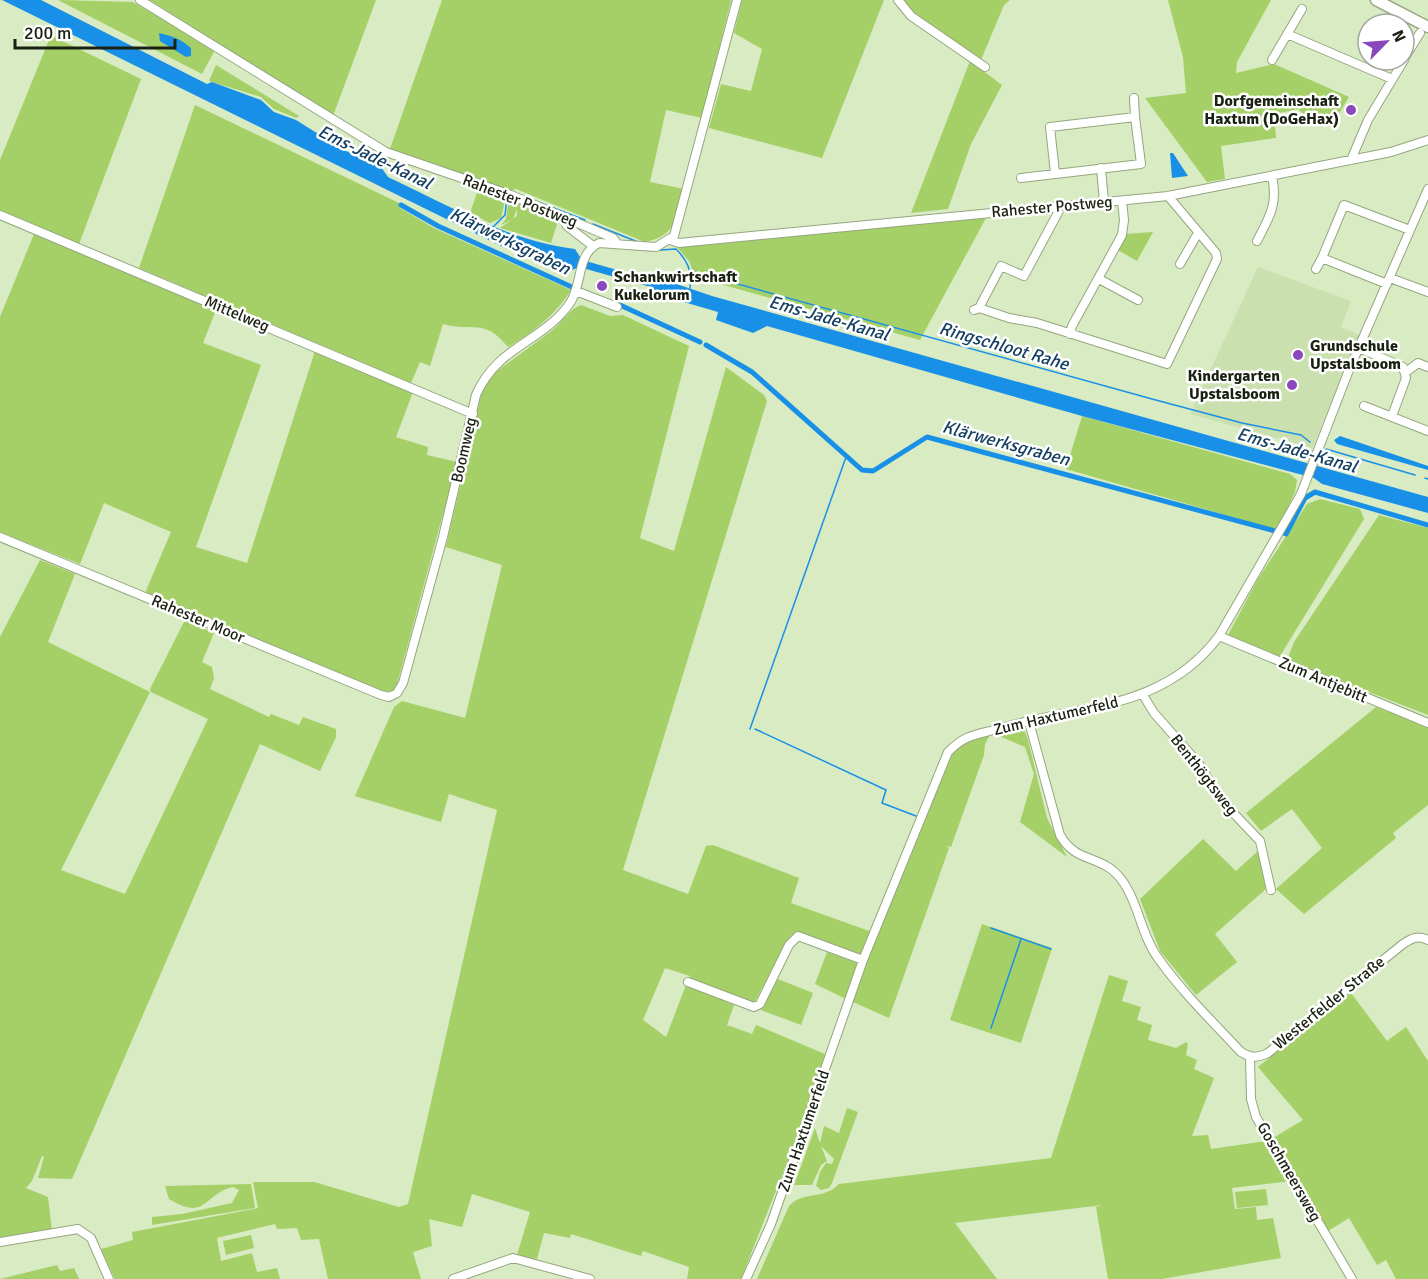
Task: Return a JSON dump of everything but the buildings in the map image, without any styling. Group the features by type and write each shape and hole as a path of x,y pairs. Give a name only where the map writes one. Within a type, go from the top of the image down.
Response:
{"main road":[{"path":"1376,0 1424,30"}],"street":[{"name":"Rahester Postweg","path":"140,0 386,152 561,215 614,238 617,243"},
{"path":"561,215 567,226 593,246 599,243 617,243 640,248 656,247 670,240 681,218 737,0"},
{"path":"898,0 911,16 985,67"},
{"path":"1272,60 1302,9"},
{"path":"1287,34 1392,79"},
{"path":"1351,160 1368,120 1396,72"},
{"path":"1021,178 1140,164 1134,98"},
{"path":"1055,173 1050,127 1135,117"},
{"name":"Rahester Postweg","path":"670,240 679,243 1168,196 1391,152 1428,140"},
{"path":"1101,168 1104,202"},
{"path":"1257,242 1268,221 1276,195 1272,176"},
{"name":"Zum Haxtumerfeld","path":"746,1279 771,1224 863,960 948,752 972,734 1143,695 1179,675 1203,656 1219,636 1293,510 1359,348 1428,189"},
{"path":"1061,207 1024,276 1001,266 977,309 1070,334 1167,364 1217,259 1216,253 1168,196"},
{"path":"1070,334 1122,235 1124,220 1122,201"},
{"path":"1316,268 1344,205 1410,230"},
{"name":"Mittelweg","path":"0,215 473,414"},
{"path":"1180,264 1198,233"},
{"name":"Boomweg","path":"397,693 403,683 440,548 476,395 490,369 510,350 560,315 576,291 585,256 593,246"},
{"path":"1322,258 1428,292"},
{"path":"1099,279 1138,300"},
{"path":"576,291 617,307"},
{"path":"1359,348 1402,366 1406,372 1406,378 1392,416"},
{"path":"1406,372 1418,363 1428,367"},
{"path":"1364,405 1428,431"},
{"name":"Rahester Moor","path":"0,537 381,695 389,697 397,693"},
{"name":"Zum Antjebitt","path":"1219,636 1428,723"},
{"name":"Benthögtsweg","path":"1143,695 1154,713 1199,764 1220,799 1260,841 1271,890"},
{"path":"1029,722 1060,835 1066,846 1075,855 1098,861 1113,869 1133,900 1147,939 1158,958 1241,1052 1250,1058"},
{"path":"688,982 754,1007 760,1004 789,945 798,936 863,960"},
{"name":"Westerfelder Straße","path":"1250,1058 1258,1058 1268,1053 1412,938 1422,937 1428,940"},
{"name":"Goschmeersweg","path":"1250,1058 1251,1099 1257,1117 1352,1279"},
{"path":"0,1242 78,1229 91,1238 109,1279"},
{"path":"453,1279 513,1258 590,1279"}],"shaded area":[{"path":"1258,267 1351,301 1341,327 1360,335 1312,448 1190,414"}],"green space":[{"path":"58,0 133,2 215,50 202,74"},
{"path":"150,0 376,0 333,116"},
{"path":"442,0 731,0 702,118 666,110 650,182 684,189 674,224 664,235 645,242 516,189 509,191 390,149"},
{"path":"742,0 884,0 822,158 709,128 721,84 751,91 762,49 734,33"},
{"path":"902,0 1010,0 1004,5 981,60 915,17"},
{"path":"1168,0 1271,0 1237,62 1236,73 1274,64 1349,97 1337,117 1312,122 1298,109 1274,114 1276,138 1221,146 1225,179 1207,182 1145,98 1186,93 1183,57"},
{"path":"54,37 141,79 79,244 0,210 0,160 49,40"},
{"path":"970,61 1002,85 971,144 948,209 911,213"},
{"path":"216,65 299,116 296,118 274,109 261,97 209,81"},
{"path":"195,105 399,203 400,208 434,228 571,290 543,322 508,347 492,332 485,329 443,324 430,366 420,362 411,383 139,268"},
{"path":"479,187 506,196 501,218 490,223 470,213"},
{"path":"509,201 543,211 556,219 557,224 551,243 500,228 512,219 501,225 506,219 508,205 511,205"},
{"path":"986,218 920,340 695,277 689,261 677,247"},
{"path":"1153,232 1137,261 1116,249 1124,234"},
{"path":"34,234 216,310 203,343 261,365 196,547 247,563 315,351 413,392 396,437 428,447 427,455 457,462 396,688 393,691 380,692 145,593 171,532 104,503 80,564 0,532 0,317"},
{"path":"581,305 610,316 623,315 689,346 640,538 674,551 726,367 764,395 767,401 623,870 688,894 706,846 713,845 799,878 791,903 872,932 862,956 810,936 791,935 754,1003 688,980 690,976 665,968 643,1020 666,1037 686,985 734,1005 727,1025 752,1034 756,1025 825,1054 794,1145 741,1279 687,1279 689,1267 643,1251 641,1256 571,1234 570,1238 544,1233 537,1259 517,1255 530,1212 472,1194 462,1227 429,1219 432,1246 413,1252 421,1279 328,1279 319,1239 301,1240 297,1228 277,1229 275,1224 217,1238 221,1261 252,1253 257,1272 277,1268 280,1279 115,1279 101,1249 133,1240 132,1232 258,1208 253,1182 314,1182 399,1207 408,1204 497,810 449,794 441,822 355,796 394,707 402,701 465,718 502,565 446,547 481,395 487,382 497,371 554,329 573,309"},
{"path":"1082,416 1290,474 1297,480 1295,492 1278,529 1066,469"},
{"path":"1320,499 1360,509 1364,519 1280,656 1228,635 1258,579 1307,504"},
{"path":"1379,515 1428,528 1428,715 1287,660 1294,642"},
{"path":"40,560 75,574 48,642 150,692 61,870 125,894 208,719 151,692 150,689 185,620 214,633 202,662 212,667 214,678 210,689 269,717 271,714 299,725 303,717 336,729 336,737 320,771 260,744 72,1179 38,1178 44,1157 42,1156 32,1181 26,1188 48,1197 52,1231 0,1238 0,637"},
{"path":"1376,707 1428,727 1428,805 1393,833 1396,838 1304,914 1276,889 1322,848 1292,809 1261,831 1246,813"},
{"path":"1024,730 1028,740 1047,818 1067,857 1020,822 1034,774 1025,747 999,736"},
{"path":"990,735 985,744 984,755 951,847 945,846 949,848 889,1018 853,1002 854,993 916,836 953,753 971,739"},
{"path":"1203,839 1236,871 1259,850 1267,888 1215,934 1237,962 1196,995 1160,951 1140,899"},
{"path":"982,924 1052,948 1021,1043 950,1020"},
{"path":"827,952 859,964 846,999 815,984"},
{"path":"1109,975 1128,981 1122,1001 1141,1007 1137,1020 1152,1025 1148,1040 1176,1048 1186,1042 1188,1044 1186,1055 1197,1060 1194,1069 1214,1078 1192,1136 1208,1135 1211,1149 1266,1141 1290,1181 1232,1188 1235,1209 1256,1207 1257,1220 1273,1218 1281,1258 1162,1279 1108,1279 1096,1207 1103,1205 955,1223 997,1279 757,1279 789,1206 801,1198 826,1192 839,1184 1051,1158"},
{"path":"778,979 813,993 801,1025 761,1010"},
{"path":"1351,993 1387,1041 1406,1027 1428,1061 1428,1279 1396,1279 1386,1260 1377,1265 1349,1218 1328,1231 1273,1138 1303,1120 1258,1067"},
{"path":"847,1108 858,1112 829,1188 821,1190 816,1186 820,1172 826,1163 832,1164 834,1159 821,1146 827,1161 821,1165 812,1185 794,1185 815,1128 820,1143 824,1126 839,1133"},
{"path":"251,1184 255,1208 152,1225 152,1217 182,1214 232,1203 239,1190 233,1187 223,1190 204,1204 191,1208 169,1199 165,1186"},
{"path":"1266,1189 1268,1205 1237,1208 1235,1192"},
{"path":"251,1235 254,1248 226,1255 223,1241"},
{"path":"57,1265 60,1271 74,1268 79,1279 0,1279"}],"water":[{"path":"2,0 41,0 207,84 212,82 261,100 274,112 296,120 344,150 381,167 388,177 456,210 526,238 575,249 582,260 642,277 644,273 712,296 1428,497 1428,513 1322,484 1314,478 1082,416 767,326 753,333 716,320 718,312 653,293 654,288 579,267 570,271 503,247"},
{"path":"159,33 176,38 187,45 191,48 191,56 186,57 160,41"},
{"path":"1170,153 1173,153 1188,176 1172,178"},
{"path":"1340,436 1428,466 1428,470 1337,444 1334,440"}],"waterway":[{"path":"517,194 585,220"},
{"path":"493,227 505,215 507,198"},
{"name":"Klärwerksgraben","path":"401,205 438,226 574,288"},
{"path":"593,224 638,242"},
{"path":"660,250 676,249 680,253 690,271 690,288"},
{"name":"Ringschloot Rahe","path":"691,271 1152,399 1242,423 1301,435 1310,442"},
{"name":"Klärwerksgraben","path":"620,305 700,342"},
{"name":"Klärwerksgraben","path":"706,345 752,372 862,470 873,471 927,437 1275,531"},
{"name":"Ems-Jade-Kanal","path":"1326,449 1415,475"},
{"path":"750,729 846,457"},
{"name":"Klärwerksgraben","path":"1284,533 1286,534 1305,498 1315,492 1428,525"},
{"path":"755,729 886,790 882,803 916,816"},
{"path":"991,928 1051,949"},
{"path":"991,1028 1021,939"}],"place":[{"name":"Dorfgemeinschaft Haxtum (DoGeHax)","path":"1351,110"},
{"name":"Schankwirtschaft Kukelorum","path":"602,286"},
{"name":"Grundschule Upstalsboom","path":"1298,355"},
{"name":"Kindergarten Upstalsboom","path":"1292,385"}]}
